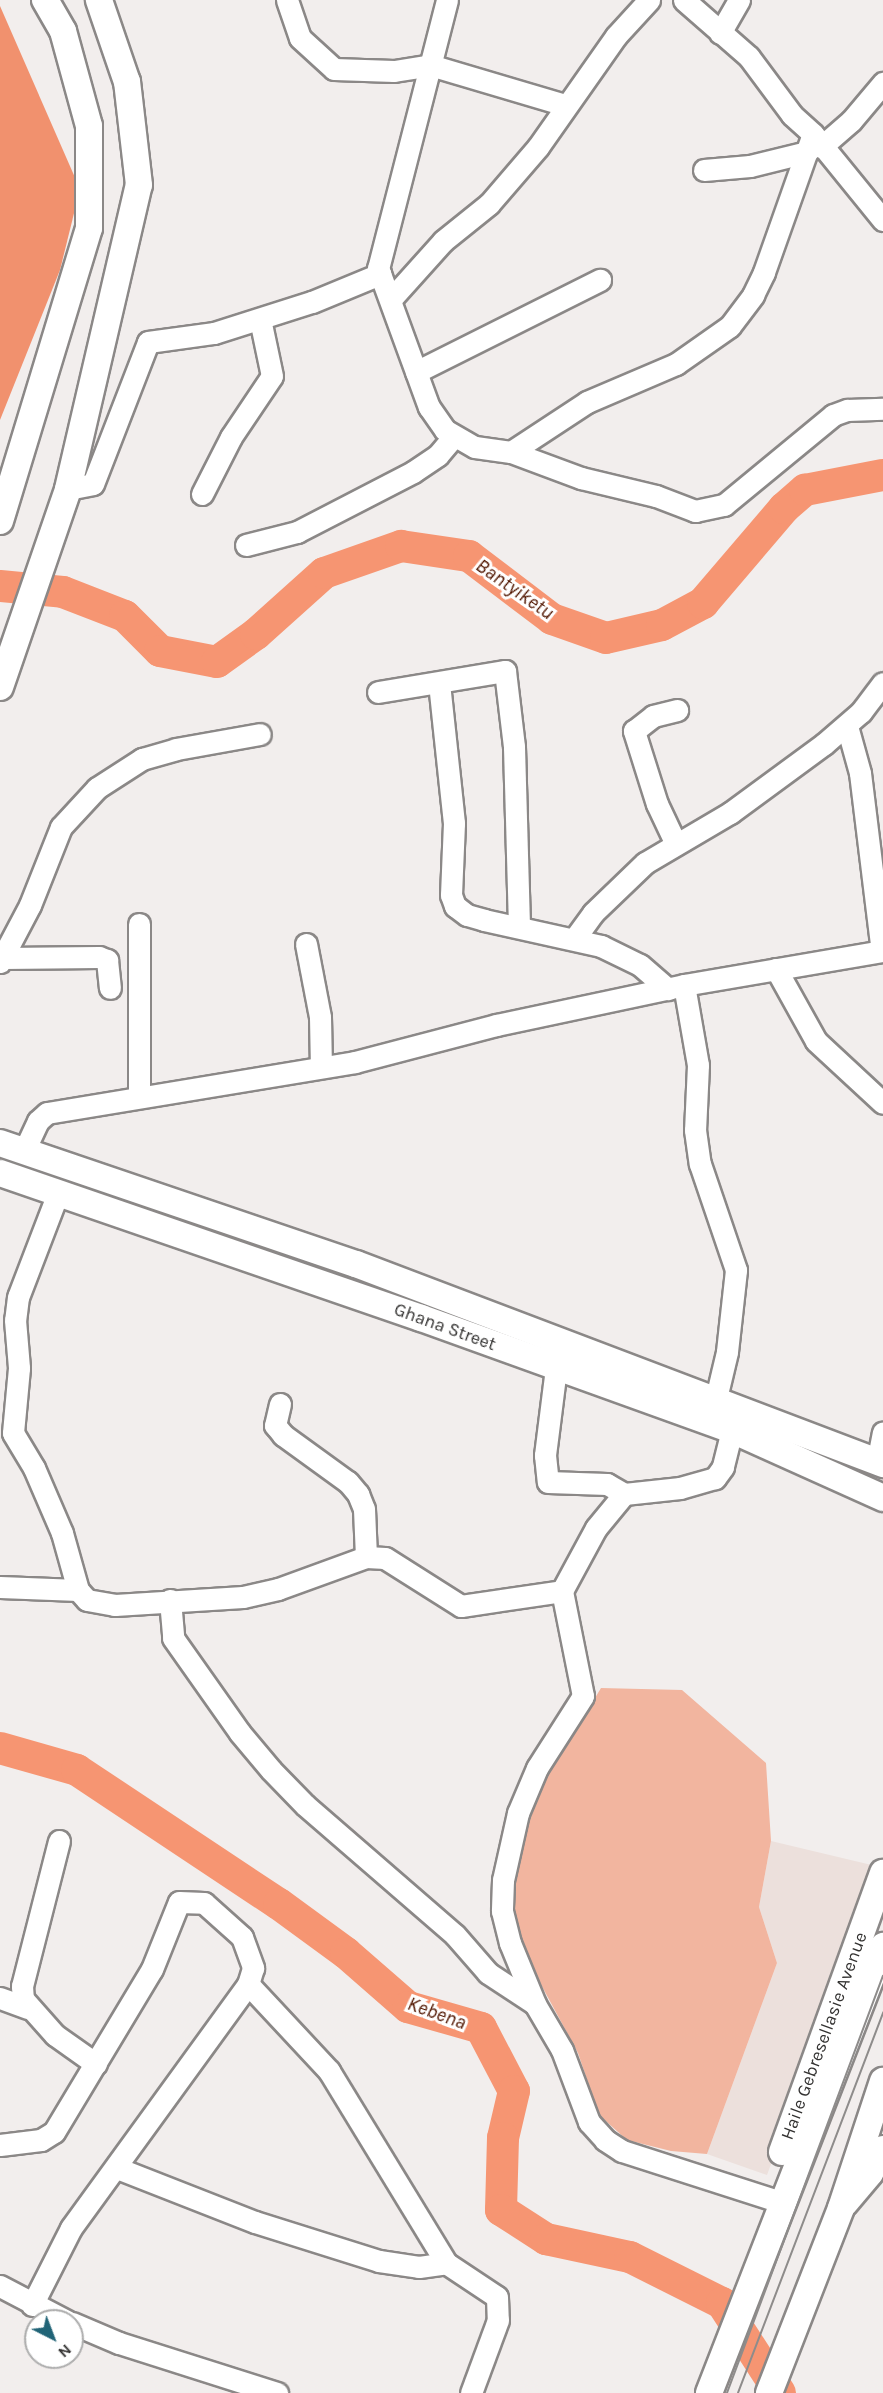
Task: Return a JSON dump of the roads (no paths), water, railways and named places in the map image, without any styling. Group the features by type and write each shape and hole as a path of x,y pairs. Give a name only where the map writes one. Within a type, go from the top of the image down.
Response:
{"main road":[{"path":"0,521 89,228 89,126 63,31 45,0"},
{"path":"1,680 68,489 139,184 127,82 99,0"},
{"name":"Ghana Street","path":"12,1147 356,1264 716,1398 880,1464"},
{"name":"Ghana Street","path":"0,1173 421,1318 732,1430 883,1498"},
{"name":"Haile Gebresellasie Avenue","path":"783,2196 782,2151 883,1873"},
{"path":"711,2389 783,2196 883,1947"},
{"path":"769,2393 841,2208 883,2081"},
{"path":"841,2208 870,2174 883,2149"}],"street":[{"path":"287,0 300,38 334,69 394,71 430,65 565,105"},
{"path":"447,0 380,260 380,274 429,407 453,437 475,447 511,452 580,478 656,496 695,511 724,505 833,415 846,410 883,409"},
{"path":"391,299 443,241 489,204 538,147 565,105 616,36 649,0"},
{"path":"684,0 749,57 813,144 883,220"},
{"path":"720,33 739,0"},
{"path":"704,170 750,166 813,144 851,121 883,83"},
{"path":"511,452 587,402 675,364 730,326 753,295 764,272 813,144"},
{"path":"68,489 93,484 148,342 214,333 260,319 380,274"},
{"path":"416,372 600,280"},
{"path":"201,494 231,437 272,376 260,319"},
{"path":"246,545 297,532 413,472 438,455 453,437"},
{"path":"378,692 505,671 514,747 519,925"},
{"path":"575,938 618,888 675,842 730,813 846,726 883,682"},
{"path":"438,683 454,823 451,894 455,906 467,915 575,938 640,965 676,987 698,1065 695,1130 700,1164 736,1270 727,1352 716,1398"},
{"path":"675,842 657,804 634,731 652,716 677,710"},
{"path":"12,1147 47,1113 321,1067 676,987 882,951 860,773 846,726"},
{"path":"2,960 30,905 61,827 97,788 142,759 260,734"},
{"path":"139,924 139,1096"},
{"path":"306,944 320,1017 321,1067"},
{"path":"2,960 76,954 99,957 107,960 110,988"},
{"path":"776,969 816,1041 883,1103"},
{"path":"58,1193 18,1297 15,1320 19,1368 6,1433 34,1468 62,1533 78,1590 97,1605 243,1596 278,1589 366,1557 385,1558 461,1606 529,1593 562,1591"},
{"path":"556,1368 544,1455 548,1482 606,1484 624,1494 680,1488 715,1478 723,1467 732,1430"},
{"path":"280,1404 275,1425 283,1435 348,1482 358,1494 364,1509 366,1557"},
{"path":"880,1464 883,1433"},
{"path":"624,1494 596,1528 562,1591 583,1696 537,1768 518,1813 503,1880 502,1911 510,1943 535,2004 562,2050 589,2122 605,2140 622,2151 783,2196"},
{"path":"0,1587 78,1590"},
{"path":"170,1600 173,1638 240,1733 271,1770 313,1812 455,1935 488,1973 535,2004"},
{"path":"27,2008 22,1986 59,1841"},
{"path":"0,2145 41,2140 54,2132 152,1969 179,1902 204,1903 242,1937 253,1968 248,1984 195,2053 117,2168 71,2228 33,2305"},
{"path":"248,1984 329,2072 446,2263 497,2297 499,2307 471,2393"},
{"path":"0,1998 27,2008 55,2035 96,2064"},
{"path":"117,2168 255,2222 379,2261 419,2267 446,2263"},
{"path":"0,2286 42,2309"},
{"path":"84,2328 241,2388 277,2393"}],"waterway":[{"name":"Bantyiketu","path":"0,586 63,592 125,616 160,651 217,662 256,634 324,573 401,546 469,556 552,619 606,638 662,625 703,603 784,508 805,490 883,475"},
{"name":"Kebena","path":"0,1748 77,1770 279,1904 346,1953 408,2007 481,2028 514,2091 503,2138 501,2210 546,2239 630,2257 722,2303 780,2393"}],"tram line":[{"path":"727,2393 883,1976"},
{"path":"738,2393 883,2013"}]}
